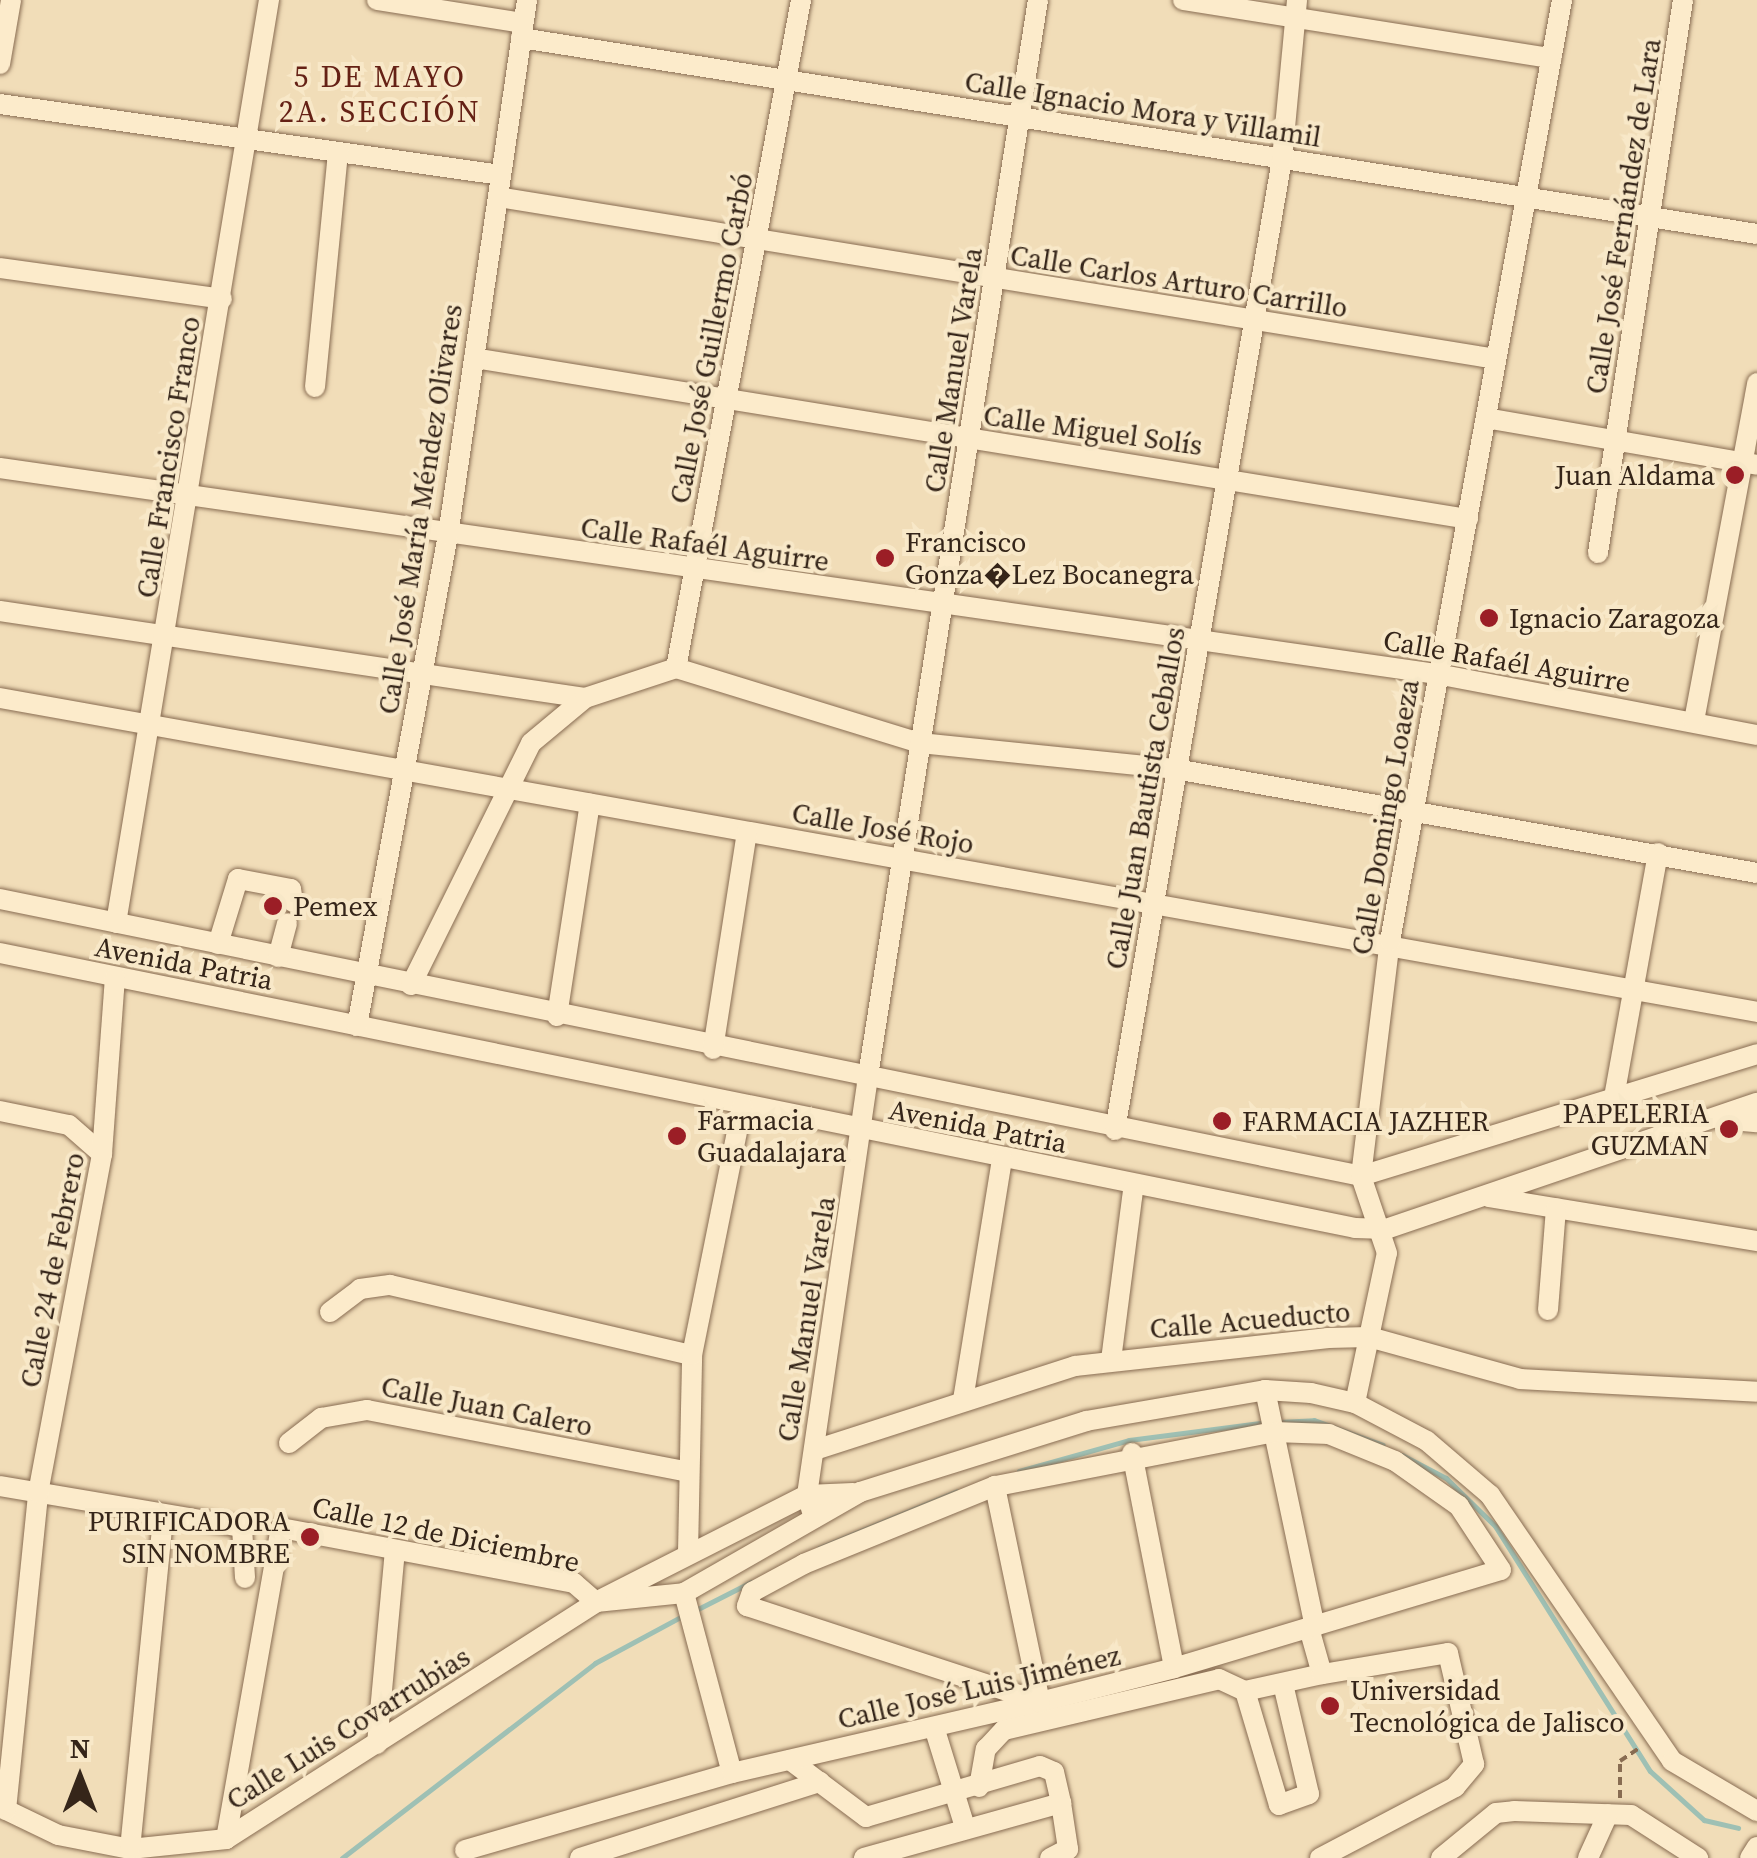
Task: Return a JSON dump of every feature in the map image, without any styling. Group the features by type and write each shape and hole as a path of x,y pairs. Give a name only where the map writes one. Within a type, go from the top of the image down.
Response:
{"street":[{"path":"0,64 11,0"},
{"name":"Calle Francisco Franco","path":"116,922 168,634 268,0"},
{"name":"Calle Ignacio Mora y Villamil","path":"377,0 787,80 1757,234"},
{"name":"Calle José María Méndez Olivares","path":"357,1026 448,535 527,0"},
{"name":"Calle José Guillermo Carbó","path":"676,668 759,241 801,0"},
{"name":"Calle Manuel Varela","path":"814,1518 807,1496 863,1131 866,1082 1038,0"},
{"path":"1183,0 1297,8 1551,58"},
{"name":"Calle Domingo Loaeza","path":"1361,1176 1390,941 1412,807 1562,0"},
{"name":"Calle José Fernández de Lara","path":"1598,553 1653,218 1683,0"},
{"name":"Calle Juan Bautista Ceballos","path":"1115,1130 1256,322 1282,159 1297,8"},
{"path":"0,104 501,176"},
{"path":"314,387 338,152"},
{"name":"Calle Carlos Arturo Carrillo","path":"498,198 1496,359"},
{"path":"0,268 222,299"},
{"name":"Calle Miguel Solís","path":"474,358 1468,519"},
{"path":"1694,721 1750,464 1757,382"},
{"path":"1486,418 1750,464"},
{"name":"Calle Rafaél Aguirre","path":"0,468 1437,674 1757,735"},
{"path":"0,611 585,698"},
{"path":"411,985 532,742 585,698 676,668 920,743 1175,769 1412,807 1757,873"},
{"name":"Calle José Rojo","path":"0,698 902,860 1390,941 1757,1012"},
{"path":"557,1016 590,804"},
{"path":"713,1049 747,832"},
{"path":"1612,1103 1658,853"},
{"path":"218,944 238,879 291,889 293,902"},
{"name":"Avenida Patria","path":"0,899 866,1082 1361,1176 1612,1103 1757,1054"},
{"path":"278,957 287,924"},
{"name":"Avenida Patria","path":"0,953 863,1131 1386,1229 1757,1103"},
{"name":"Calle 24 de Febrero","path":"3,1808 38,1493 102,1154 115,977"},
{"path":"69,1126 107,1101"},
{"path":"688,1553 683,1471 692,1356 742,1106"},
{"path":"0,1111 69,1126 102,1154"},
{"path":"1713,1118 1757,1122"},
{"path":"963,1400 1002,1158"},
{"path":"1355,1403 1370,1337 1386,1229 1361,1176"},
{"path":"1110,1360 1134,1184"},
{"path":"1484,1196 1757,1241"},
{"path":"1548,1310 1556,1208"},
{"path":"330,1312 360,1289 390,1285 692,1356"},
{"name":"Calle Acueducto","path":"815,1450 963,1400 1110,1360 1370,1337 1520,1379 1757,1392"},
{"name":"Calle Luis Covarrubias","path":"596,1602 686,1599 860,1492 1086,1421 1270,1413 1355,1403 1427,1441 1490,1495 1672,1761 1757,1811"},
{"name":"Calle Juan Calero","path":"288,1443 321,1418 367,1410 683,1471"},
{"path":"995,1486 1040,1702 747,1606 752,1592 804,1564 995,1486 1132,1454 1270,1413 1322,1674"},
{"name":"Calle José Luis Jiménez","path":"465,1850 732,1773 1174,1668 1501,1570 1459,1506 1396,1461 1270,1413"},
{"path":"1132,1454 1174,1668"},
{"path":"0,1486 247,1530 245,1578"},
{"name":"Calle Luis Covarrubias","path":"3,1808 58,1835 130,1849 226,1838 596,1602 807,1496 860,1492"},
{"path":"130,1849 163,1516"},
{"name":"Calle 12 de Diciembre","path":"226,1838 281,1528 574,1583 596,1602"},
{"path":"377,1744 394,1550"},
{"path":"686,1599 732,1773"},
{"path":"979,1787 986,1748 1004,1730 1219,1680 1244,1692 1322,1674 1448,1653 1474,1764 1455,1787 1320,1858"},
{"path":"1244,1692 1279,1806 1309,1794 1283,1684"},
{"path":"934,1726 965,1827"},
{"path":"790,1760 866,1816 953,1795 1049,1765 1061,1803 1068,1849 1050,1858"},
{"path":"580,1858 614,1854 820,1782"},
{"path":"864,1858 1061,1803"},
{"path":"1441,1858 1496,1813 1614,1813 1698,1858"},
{"path":"1588,1858 1614,1813"},
{"path":"1750,1858 1757,1847"}],"path":[{"path":"1614,1813 1620,1760 1642,1747"}],"waterway":[{"path":"1279,1422 1314,1420 1383,1445"},
{"path":"1019,1471 1129,1440 1268,1422"},
{"path":"1402,1455 1446,1478 1495,1526 1650,1771 1704,1820 1738,1828"},
{"path":"819,1548 957,1491"},
{"path":"694,1611 751,1582"},
{"path":"342,1858 595,1663 684,1615"}],"place":[{"name":"Juan Aldama","path":"1735,475"},
{"name":"Francisco Gonza�Lez Bocanegra","path":"885,558"},
{"name":"Ignacio Zaragoza","path":"1489,618"},
{"name":"Pemex","path":"273,906"},
{"name":"FARMACIA JAZHER","path":"1222,1121"},
{"name":"PAPELERIA GUZMAN","path":"1729,1129"},
{"name":"Farmacia Guadalajara","path":"677,1136"},
{"name":"PURIFICADORA SIN NOMBRE","path":"310,1537"},
{"name":"Universidad Tecnológica de Jalisco","path":"1330,1706"}],"district":[{"name":"5 DE MAYO 2A. SECCIÓN","path":"380,94"}]}
